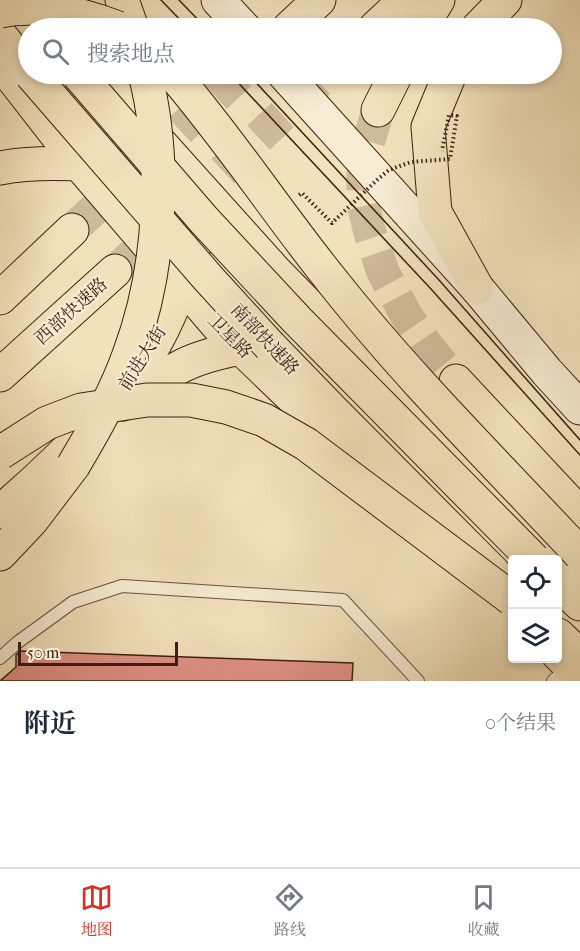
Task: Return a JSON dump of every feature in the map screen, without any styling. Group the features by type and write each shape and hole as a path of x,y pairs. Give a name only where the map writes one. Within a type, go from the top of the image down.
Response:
{"main road":[{"path":"18,0 33,18"},
{"path":"37,0 52,18"},
{"path":"122,0 128,18"},
{"path":"218,0 235,18"},
{"path":"300,18 319,0"},
{"path":"386,18 405,0"},
{"path":"426,18 438,0"},
{"path":"488,18 505,0"},
{"path":"0,11 54,10 87,18"},
{"path":"0,35 18,58"},
{"name":"卫星路","path":"0,62 80,165 219,327 512,609"},
{"name":"南部快速路","path":"39,84 270,346 508,586"},
{"name":"南部快速路","path":"87,84 204,220 297,320 529,555"},
{"path":"107,84 275,271 556,558 580,579"},
{"path":"0,554 32,520 73,466 114,391 131,351 150,278 159,192 155,128 147,84"},
{"path":"181,84 333,283 427,391 580,554"},
{"path":"293,84 477,288 580,408"},
{"path":"378,110 391,84"},
{"path":"446,84 428,128 435,212 477,288"},
{"path":"0,168 20,164 80,165 188,174"},
{"name":"前进大街","path":"0,512 94,423 131,381 157,340 182,283 209,198"},
{"path":"0,298 72,230"},
{"name":"西部快速路","path":"0,375 115,271"},
{"path":"94,423 177,368 216,352 241,348"},
{"path":"456,381 580,514"},
{"path":"0,453 47,423 81,410 147,400 190,400 226,407 264,420 306,444 508,595"},
{"path":"562,587 580,604"},
{"path":"562,647 568,666"}],"lane":[{"path":"0,658 73,602 122,586 343,600 418,681"}],"path":[{"path":"294,201 302,193 332,223 389,170 411,162 450,159 457,116 449,115 442,151"}],"building":[{"path":"20,651 353,663 352,681 0,681 16,667 16,655"}],"tunnel":[{"path":"72,230 229,84"},
{"path":"115,271 316,84"},
{"path":"378,110 368,144 363,175 363,204 370,233 383,272 406,315 456,381"}],"tram line":[{"path":"161,0 178,18"},
{"path":"179,0 196,18"},
{"path":"239,84 431,289 580,455"},
{"path":"257,84 439,280 580,440"}]}
